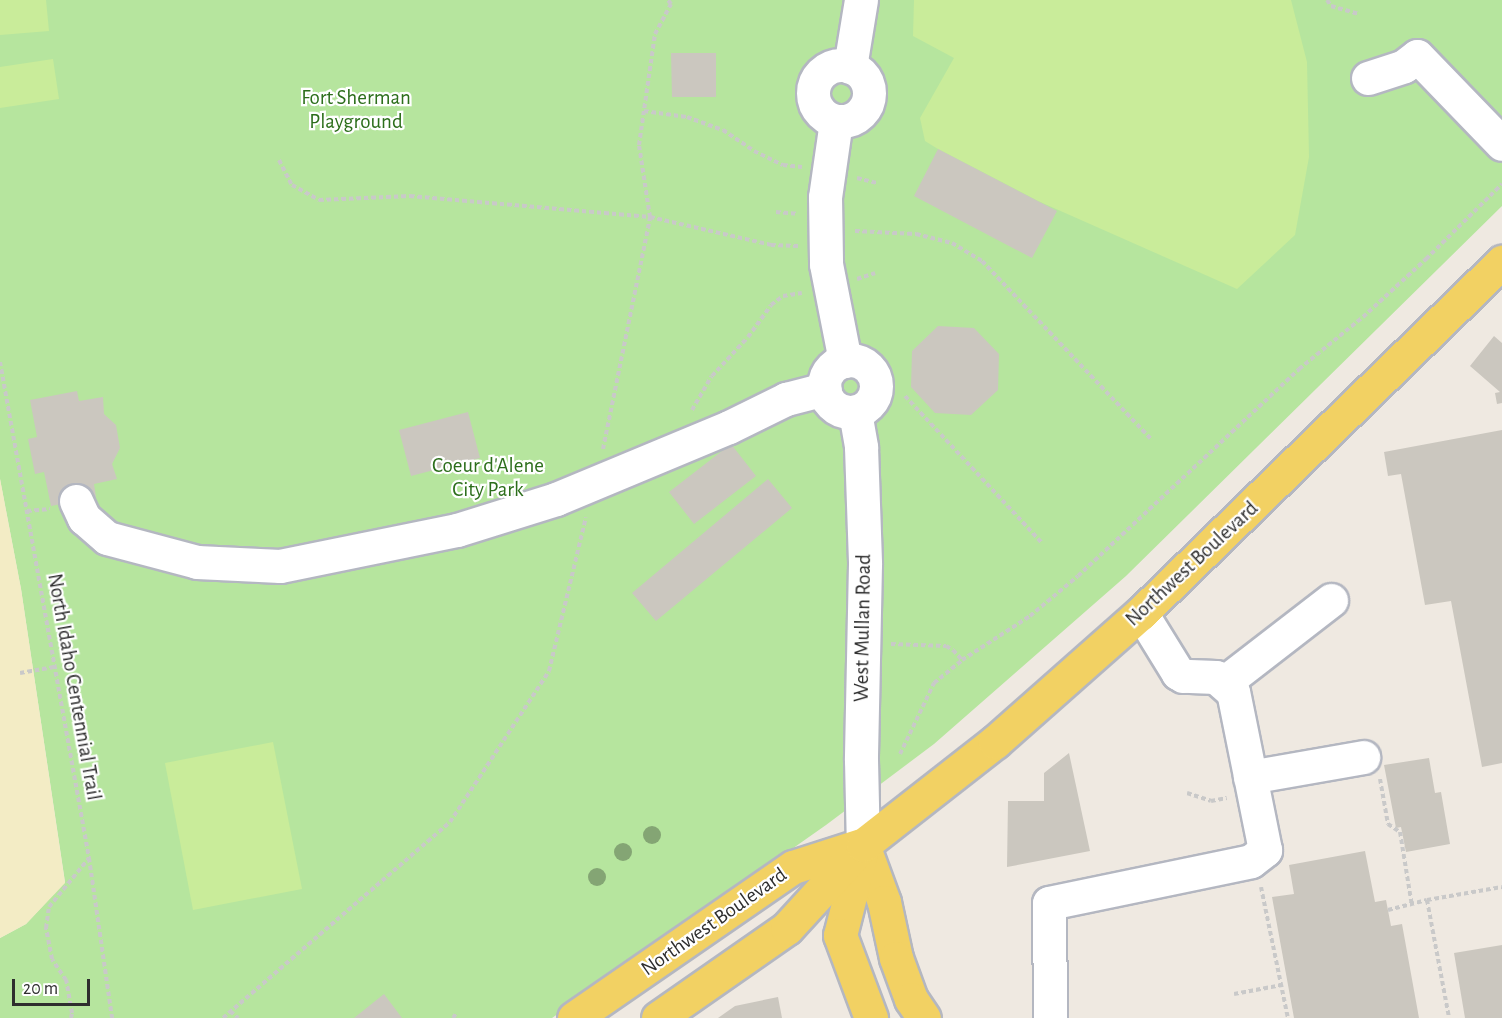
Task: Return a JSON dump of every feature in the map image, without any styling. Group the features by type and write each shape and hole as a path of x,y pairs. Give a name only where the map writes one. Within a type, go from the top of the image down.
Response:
{"main road":[{"name":"Northwest Boulevard","path":"658,1018 788,928 863,845 995,742 1141,613 1502,262"},
{"name":"Northwest Boulevard","path":"574,1018 794,867 863,845"},
{"path":"863,845 840,935 871,1018"},
{"path":"863,845 884,902 899,966 912,999 924,1018"}],"street":[{"path":"845,361 826,264 825,198 836,121 854,117 867,104 868,86 858,71 850,67 861,0"},
{"path":"1368,78 1404,66 1417,56 1502,144"},
{"path":"853,360 868,367 876,382 873,398 862,410 855,412 847,412 832,405 825,389 825,382 832,368 845,361 853,360"},
{"path":"76,501 84,518 107,538 197,562 280,566 457,530 556,499 729,427 786,399 825,389"},
{"name":"West Mullan Road","path":"855,412 861,447 864,545 861,760 863,845"},
{"path":"1225,682 1332,600"},
{"path":"1050,1018 1048,903 1258,858 1265,850 1233,692 1225,682 1216,677 1183,676 1178,673 1141,613"},
{"path":"1250,777 1371,766"}],"path":[{"path":"223,1018 450,822 549,671 579,540 597,482 650,217 639,145 655,34 670,2 676,0"},
{"path":"1327,0 1331,6 1359,14"},
{"path":"644,111 687,117 723,130 754,151 783,165"},
{"path":"279,160 292,185 319,200 410,196 650,217 771,246 806,246"},
{"path":"848,176 877,183"},
{"path":"900,754 934,683 962,660 1030,616 1078,576 1299,369 1364,317 1502,184"},
{"path":"776,212 804,214"},
{"path":"869,231 916,234 952,243 981,261 1152,440"},
{"path":"690,414 712,376 748,337 771,305 783,296 809,292"},
{"name":"North Idaho Centennial Trail","path":"0,362 89,858 112,1018"},
{"path":"905,396 1041,542"},
{"path":"890,644 946,646 962,660"},
{"path":"20,673 55,667"},
{"path":"1371,766 1388,824 1400,832 1412,906"},
{"path":"1187,793 1211,801 1228,798 1229,804"},
{"path":"71,1018 66,980 52,959 46,928 49,907 89,858"},
{"path":"1258,883 1262,890 1288,1018"},
{"path":"1388,910 1412,906 1427,900 1502,887"},
{"path":"1427,900 1449,1018"},
{"path":"1234,994 1282,985"},
{"path":"230,1011 238,1018"},
{"path":"453,1018 457,1012"}],"green space":[{"name":"Coeur d'Alene City Park","path":"0,0 1502,0 1502,206 1126,576 934,744 826,825 552,1018 0,1018 0,938 26,924 65,882 21,589 0,479"},
{"path":"0,0 46,0 49,31 0,35"},
{"path":"914,0 1291,0 1307,62 1309,157 1295,235 1237,289 1038,201 925,141 920,118 954,58 913,36"},
{"path":"53,59 59,99 0,108 0,67"},
{"path":"273,742 302,889 193,910 165,763"}],"sand":[{"path":"0,479 21,589 65,883 26,924 0,938"}],"building":[{"path":"671,53 716,53 716,97 672,97"},
{"path":"938,149 1057,211 1032,258 914,196"},
{"path":"938,326 974,328 999,354 998,390 971,415 935,413 911,387 912,351"},
{"path":"1494,336 1502,343 1502,403 1497,404 1495,393 1500,392 1470,366"},
{"path":"77,391 79,401 103,397 104,414 116,425 120,448 112,464 117,479 94,484 96,497 51,506 44,472 35,474 28,439 37,437 30,400"},
{"path":"468,412 480,458 411,476 399,430"},
{"path":"1502,430 1502,763 1482,767 1451,601 1425,605 1401,474 1388,476 1384,452"},
{"path":"731,444 756,476 694,524 669,492"},
{"path":"768,479 792,508 656,621 632,593"},
{"path":"1069,753 1090,851 1007,867 1008,801 1044,801 1044,773"},
{"path":"1429,758 1435,793 1441,792 1450,844 1406,852 1401,827 1396,828 1384,765"},
{"path":"1365,851 1375,902 1386,900 1391,926 1402,924 1419,1018 1294,1018 1272,897 1294,894 1289,865"},
{"path":"1502,945 1502,1018 1465,1018 1454,953"},
{"path":"384,994 402,1018 354,1018"},
{"path":"778,997 782,1018 718,1018 735,1006"}],"park label":[{"name":"Fort Sherman Playground","path":"356,110"}]}
